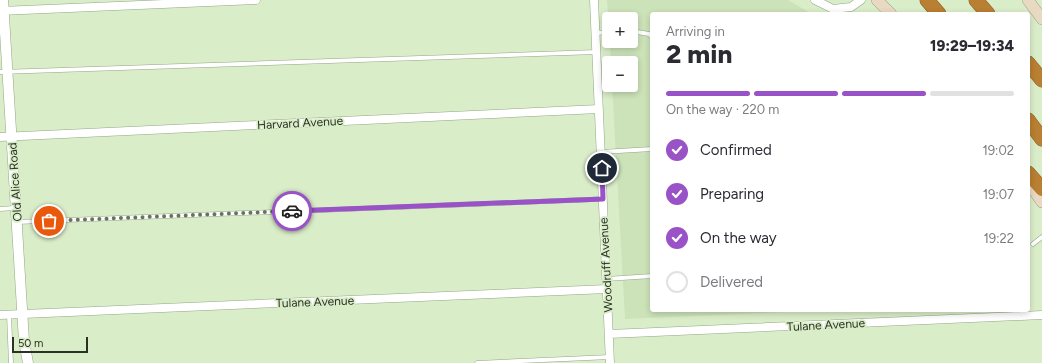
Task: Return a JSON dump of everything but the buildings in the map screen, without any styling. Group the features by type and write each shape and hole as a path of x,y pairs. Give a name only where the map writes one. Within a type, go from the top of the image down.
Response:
{"highway":[{"path":"927,0 938,12"},
{"path":"976,0 986,12"},
{"path":"1030,65 1042,80"},
{"path":"1030,123 1042,139"}],"main road":[{"path":"877,0 889,12"},
{"path":"1028,0 1042,19"},
{"path":"1031,182 1042,202"}],"street":[{"name":"Old Alice Road","path":"4,0 2,11 4,72 12,136 24,341 28,363"},
{"path":"2,11 256,0"},
{"name":"Woodruff Avenue","path":"594,0 610,360"},
{"path":"815,0 833,9 851,7 861,0"},
{"name":"Harvard Avenue","path":"0,137 599,109"},
{"name":"Tulane Avenue","path":"0,315 607,290"},
{"name":"Tulane Avenue","path":"609,334 1042,315"}],"lane":[{"path":"638,32 650,35"},
{"path":"596,33 602,33"},
{"path":"4,72 597,52"},
{"path":"601,152 650,150"},
{"path":"17,222 603,199"},
{"path":"0,209 16,208"},
{"path":"1033,244 1042,237"},
{"path":"606,279 650,276"},
{"path":"9,315 11,363"},
{"path":"477,363 610,360"}],"shaded area":[{"path":"607,0 788,0 809,12 650,12 650,312 788,312 625,319 612,92 638,92 638,56 611,56 610,48 638,48 638,12 608,12"}],"way so far":[{"path":"49,221 292,211"}],"route":[{"path":"292,211 603,199 602,168"}]}
